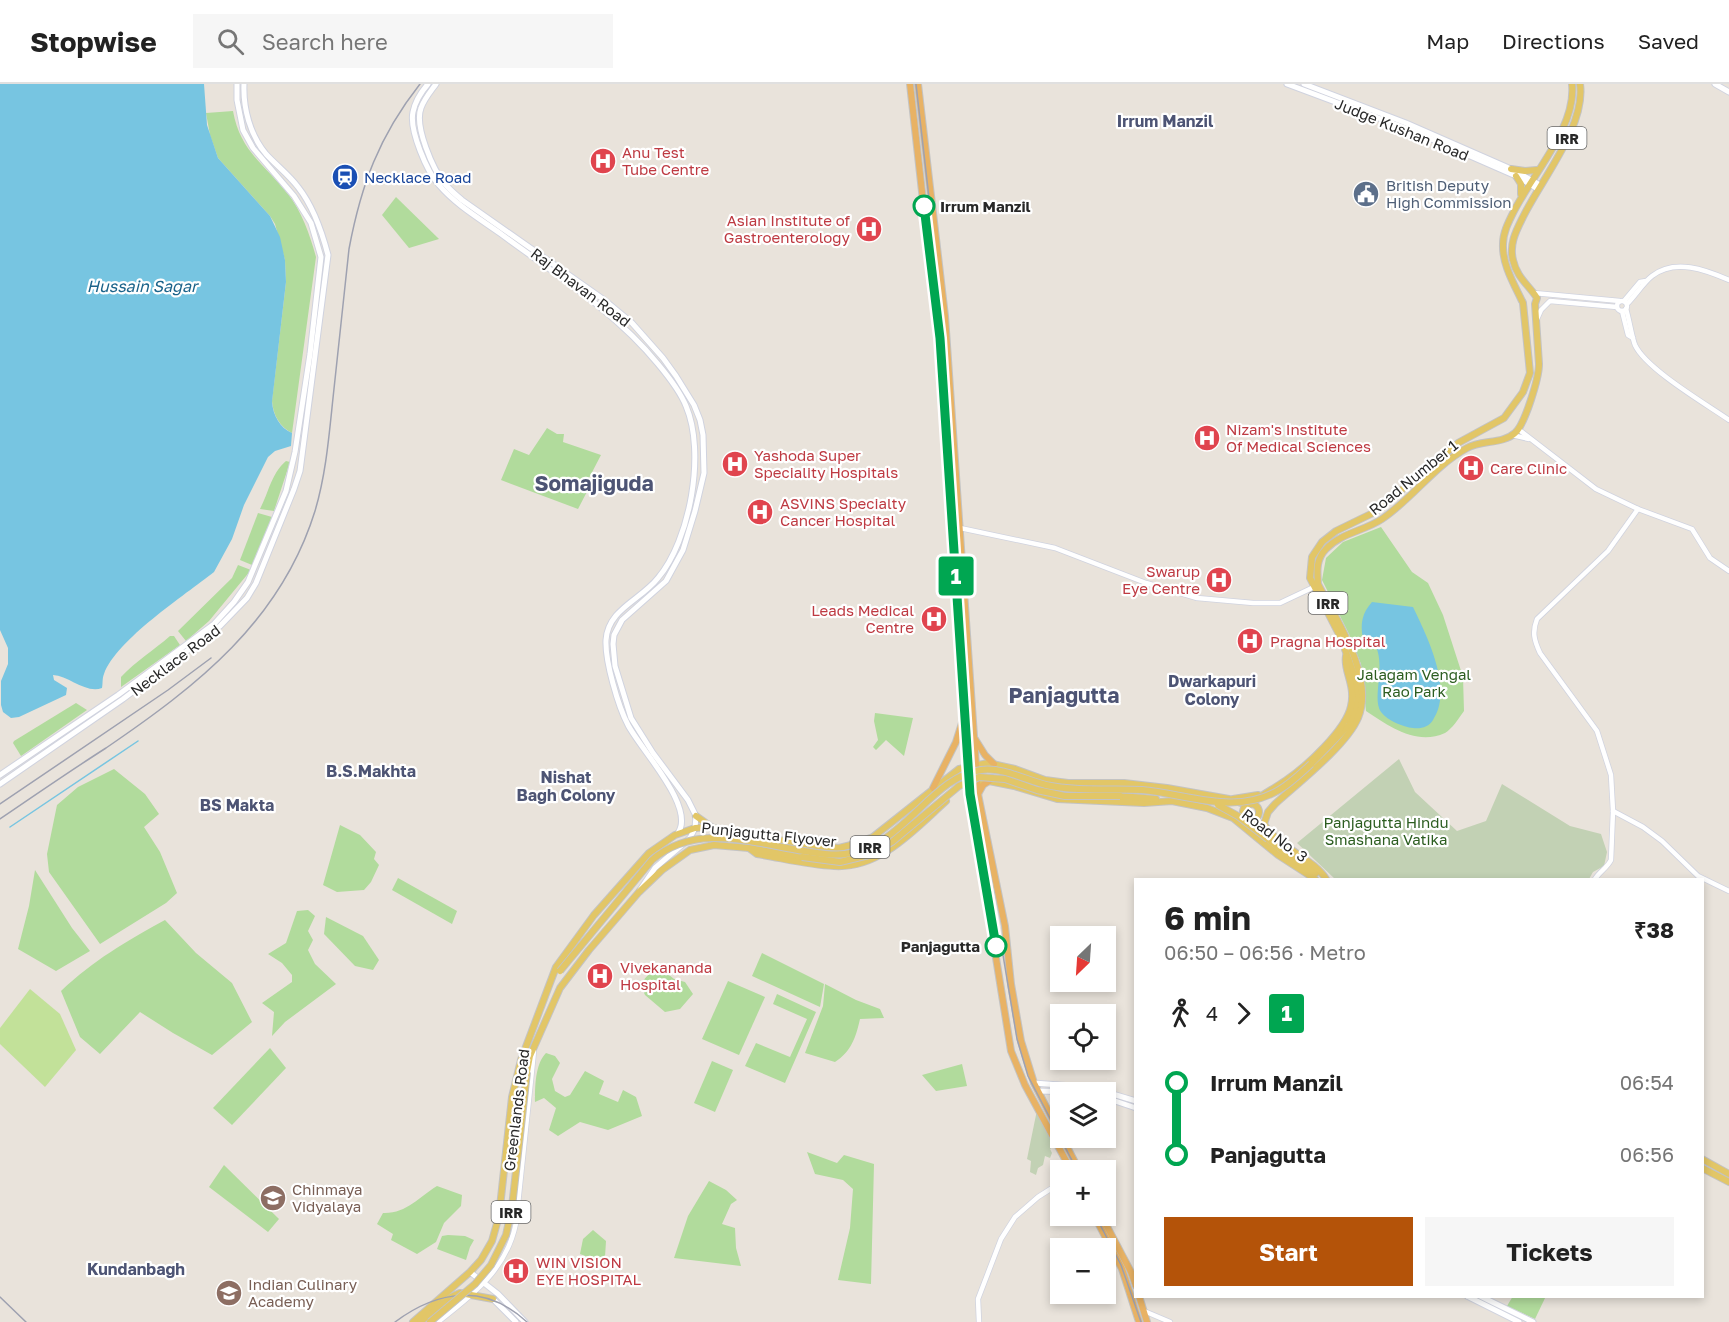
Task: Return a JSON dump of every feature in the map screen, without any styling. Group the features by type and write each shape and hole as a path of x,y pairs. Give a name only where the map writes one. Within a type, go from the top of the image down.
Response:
{"highway":[{"path":"910,84 941,373 966,766 970,798 1011,1051 1025,1085 1066,1160"},
{"path":"918,84 950,372 978,794 1005,926 1011,984 1021,1041 1034,1083 1050,1114"},
{"path":"912,110 921,111"},
{"path":"941,373 950,372"},
{"path":"933,788 956,742 963,720"},
{"path":"973,736 985,755 994,764"},
{"path":"978,794 983,785 989,781"},
{"path":"960,788 966,791 970,798"},
{"path":"983,876 995,874"},
{"path":"1100,1226 1134,1283"},
{"path":"1106,1226 1119,1258 1139,1322"},
{"path":"1140,1298 1147,1322"}],"main road":[{"name":"Necklace Road","path":"237,84 237,100 243,129 253,148 289,188 311,223 321,257 322,280"},
{"name":"Necklace Road","path":"0,775 121,697 214,624 248,582 286,491 299,453 322,280 328,255 319,226 298,186 264,152 257,141 244,100 244,84"},
{"name":"Raj Bhavan Road","path":"428,84 416,104 412,117 421,151 438,184 461,205 599,307 632,335 658,364 686,405 694,442 693,482 680,538 672,558 658,579 618,613 612,621 606,640 607,660 625,719 641,748 666,781 677,801 682,816 678,833"},
{"name":"Raj Bhavan Road","path":"436,84 421,107 419,116 427,151 445,184 472,207 603,299 633,323 676,376 694,405 700,420 704,436 704,473 683,550 666,581 622,620 612,644 615,666 631,718 653,753 688,800 696,816"},
{"name":"Judge Kushan Road","path":"1287,84 1413,130 1530,182"},
{"name":"Judge Kushan Road","path":"1304,84 1406,123 1512,169 1530,182"},
{"name":"Road Number 1","path":"1249,805 1261,794 1284,782 1305,766 1342,726 1351,709 1352,682 1345,662 1347,654 1311,578 1311,562 1322,542 1336,531 1375,512 1470,435 1504,418 1523,392 1530,373 1523,302 1507,266 1503,244 1507,225 1521,198 1557,141 1570,110 1572,84"},
{"name":"IRR","path":"1534,293 1518,275 1511,246 1539,187 1574,123 1580,105 1580,84"},
{"path":"1715,84 1729,92"},
{"path":"1512,169 1537,170"},
{"path":"1516,176 1521,184 1521,198"},
{"path":"1530,182 1539,187"},
{"path":"1512,435 1518,429 1533,395 1539,373 1535,304 1537,298 1534,293 1525,293 1523,302 1529,307 1535,304"},
{"path":"1479,431 1483,442"},
{"path":"1470,435 1474,444"},
{"name":"Road Number 1","path":"1266,827 1269,811 1352,729 1362,706 1361,683 1354,658 1318,584 1317,570 1320,556 1325,549 1343,536 1382,520 1455,455 1474,444 1512,435"},
{"name":"Punjagutta Flyover","path":"546,995 560,971 652,860 671,846 694,838 724,838 831,855 857,852 887,837 960,777 982,770 1005,772 1034,782 1064,788 1142,790 1212,802 1243,802 1278,791 1340,737 1349,725 1355,712 1358,691 1347,654"},
{"name":"Necklace Road","path":"0,784 100,710"},
{"name":"IRR","path":"966,766 994,764 1045,780 1068,783 1134,784 1229,799 1249,805 1244,816"},
{"name":"Greenlands Road","path":"413,1322 470,1272 481,1260 492,1241 499,1216 512,1097 521,1060 556,968 594,915 649,853 678,833 695,828 719,829 839,848 866,841 886,828 948,775 966,766"},
{"name":"Punjagutta Flyover","path":"749,848 840,862 869,855 892,842 958,786 979,777 1005,779 1037,790 1065,796 1120,796 1172,801"},
{"name":"IRR","path":"968,784 989,781 1057,799 1172,801 1221,812"},
{"name":"Greenlands Road","path":"534,1051 560,988 589,950 657,874 690,850 714,845 749,848 757,854 836,867 870,860 898,843 960,788 968,784"},
{"name":"Road Number 1","path":"1229,799 1261,794"},
{"name":"Punjagutta Flyover","path":"1212,802 1238,816 1286,854 1323,878"},
{"path":"1221,812 1244,816 1251,820 1276,803"},
{"path":"1249,805 1258,807 1258,816 1266,827 1293,852 1322,873 1324,878"},
{"name":"Road No. 3","path":"1221,812 1233,818 1314,878"},
{"path":"695,828 696,816"},
{"path":"696,816 710,826 719,829"},
{"path":"1244,816 1251,833"},
{"path":"1259,839 1266,827"},
{"name":"Greenlands Road","path":"639,892 648,876 686,843 695,828"},
{"name":"IRR","path":"886,828 898,843"},
{"name":"IRR","path":"430,1322 475,1284 491,1265 506,1235 512,1207 527,1072 530,1056 534,1051"},
{"path":"1034,1083 1050,1084"},
{"path":"1038,1091 1050,1091"},
{"path":"1116,1095 1134,1100"},
{"path":"1116,1101 1134,1107"},
{"path":"1704,1160 1729,1174"},
{"path":"1704,1169 1729,1182"},
{"path":"499,1216 516,1219"},
{"path":"470,1272 498,1294 525,1322"},
{"path":"420,1322 459,1293 493,1299 516,1322"},
{"path":"1471,1298 1518,1322"},
{"path":"1484,1298 1533,1322"}],"street":[{"path":"1729,280 1695,268 1679,266 1663,270 1646,281 1640,282 1623,305 1628,335 1633,338 1635,346 1651,364 1729,420"},
{"path":"1534,293 1623,305"},
{"path":"1537,321 1541,310 1550,301 1623,305"},
{"path":"1518,429 1596,489 1638,509 1692,529 1710,558 1729,571"},
{"path":"1512,435 1532,439"},
{"path":"1596,878 1611,860 1613,811 1611,775 1597,730 1540,653 1533,639 1533,629 1537,619 1608,551 1638,509"},
{"path":"960,528 1055,548 1146,583 1197,598 1280,603 1314,587"},
{"path":"1613,811 1643,826 1702,878"},
{"path":"1704,879 1729,891"},
{"name":"Greenlands Road","path":"438,1322 473,1295 499,1266 506,1253 516,1219 534,1051"},
{"path":"979,1322 978,1299 1001,1239 1015,1217 1050,1190"},
{"path":"1144,1311 1170,1322"}],"green space":[{"path":"233,111 236,125 247,147 288,194 297,208 316,257 292,433 278,420 272,401 286,282 285,260 275,224 270,216 218,158 210,135 206,113"},
{"path":"396,197 439,239 409,248 382,215"},
{"path":"547,428 557,434 564,434 563,442 601,455 588,480 592,482 578,509 501,480 514,449 529,455"},
{"path":"286,461 290,462 274,511 260,509 274,477"},
{"path":"258,513 272,517 252,565 240,560"},
{"name":"Jalagam Vengal Rao Park","path":"1381,527 1412,572 1428,583 1443,615 1463,677 1464,711 1445,733 1424,737 1413,736 1393,728 1366,711 1361,664 1322,580 1326,558 1343,542"},
{"path":"238,565 251,570 209,621 186,641 178,631 232,578"},
{"path":"170,636 174,636 180,645 121,687 121,677"},
{"path":"76,703 87,710 21,756 14,741"},
{"path":"875,713 913,718 904,756 886,740 876,750 873,747 878,740 874,721"},
{"name":"Panjagutta Hindu Smashana Vatika","path":"1399,759 1415,792 1457,831 1486,821 1502,784 1570,826 1601,834 1607,852 1604,866 1593,872 1590,878 1334,878 1297,843"},
{"path":"114,769 145,794 159,814 144,827 160,852 177,893 166,903 100,944 49,872 47,854 57,805 78,787"},
{"path":"340,825 360,835 376,852 374,859 379,865 371,882 364,890 337,892 323,885"},
{"path":"35,870 72,928 90,951 56,971 18,949"},
{"path":"398,878 457,911 452,924 392,890"},
{"path":"308,910 315,916 308,931 313,940 308,950 315,964 336,984 285,1022 272,1036 274,1012 262,1003 292,982 292,975 282,963 268,954 286,943 297,911"},
{"path":"326,917 363,936 379,960 373,970 355,966 324,934"},
{"path":"165,920 196,953 232,983 252,1022 212,1055 140,1012 100,1054 80,1037 61,991 110,952"},
{"path":"762,953 824,984 820,1007 752,976"},
{"path":"657,965 674,979 685,982 693,994 680,1009 665,1012 645,995 640,984"},
{"path":"728,981 765,997 739,1055 702,1039"},
{"path":"825,984 880,1009 884,1018 860,1019 852,1044 835,1062 805,1053 823,1006"},
{"path":"30,989 60,1014 76,1050 45,1087 0,1044 0,1028"},
{"path":"777,994 816,1012 785,1083 745,1066 756,1043 790,1057 807,1019 773,1004"},
{"path":"270,1048 286,1068 232,1125 213,1108"},
{"path":"546,1053 555,1056 560,1063 552,1079 555,1091 565,1097 570,1095 585,1071 604,1081 599,1094 618,1102 623,1090 636,1097 642,1116 608,1130 580,1122 558,1136 549,1130 556,1108 544,1098 535,1102 538,1069"},
{"path":"712,1061 733,1070 715,1112 694,1103"},
{"path":"962,1064 967,1086 936,1091 922,1075"},
{"path":"1037,1110 1050,1133 1052,1153 1050,1158 1045,1156 1043,1165 1038,1168 1036,1175 1030,1172 1031,1161 1027,1159"},
{"path":"807,1152 837,1163 844,1155 874,1164 871,1284 838,1280 850,1228 853,1189 843,1180 815,1174"},
{"path":"224,1165 279,1219 268,1232 209,1187"},
{"path":"709,1181 726,1190 737,1200 731,1204 722,1224 735,1228 736,1248 741,1266 674,1258 688,1216"},
{"path":"437,1186 462,1195 461,1206 444,1223 436,1242 417,1254 391,1240 393,1234 377,1224 383,1213 405,1208"},
{"path":"593,1230 606,1241 605,1257 588,1257 580,1254 583,1239"},
{"path":"442,1236 465,1236 474,1240 466,1260 437,1249"},
{"path":"1512,1298 1545,1298 1535,1319 1507,1306"}],"water":[{"name":"Hussain Sagar","path":"0,84 204,84 207,125 218,158 270,216 280,237 285,260 286,282 272,402 278,420 292,433 291,446 275,451 268,457 244,505 232,539 214,572 153,619 122,647 104,674 102,688 90,689 53,675 54,680 67,688 66,695 19,717 11,718 3,712 1,705 1,681 8,664 8,648 0,630"},
{"path":"1372,602 1413,607 1425,633 1436,663 1441,694 1439,708 1433,720 1424,727 1413,728 1400,725 1381,712 1378,706 1379,659 1373,641 1363,638 1362,633 1364,615"}],"waterway":[{"path":"10,827 138,741"}],"railway":[{"path":"0,819 140,725 203,675 232,648 281,586 300,550 315,511 322,483 349,249 359,204 383,142 420,84"},
{"path":"916,84 945,338 976,793 1017,1039 1028,1076 1072,1160"},
{"path":"0,804 168,690 211,658"},
{"path":"1101,1226 1121,1265 1141,1322"},
{"path":"395,1322 428,1303 461,1295 478,1296 495,1301 511,1309 527,1322"},
{"path":"0,1297 26,1322"}],"metro line":[{"name":"1","path":"924,206 940,338 970,794 996,946"}],"place":[{"name":"Anu Test Tube Centre","path":"603,161"},
{"name":"Necklace Road","path":"345,177"},
{"name":"British Deputy High Commission","path":"1366,194"},
{"name":"Irrum Manzil","path":"924,206"},
{"name":"Asian Institute of Gastroenterology","path":"869,229"},
{"name":"Nizam's Institute Of Medical Sciences","path":"1207,438"},
{"name":"Yashoda Super Speciality Hospitals","path":"735,464"},
{"name":"Care Clinic","path":"1471,468"},
{"name":"ASVINS Specialty Cancer Hospital","path":"760,512"},
{"name":"Swarup Eye Centre","path":"1219,580"},
{"name":"Leads Medical Centre","path":"934,619"},
{"name":"Pragna Hospital","path":"1250,641"},
{"name":"Panjagutta","path":"996,946"},
{"name":"Vivekananda Hospital","path":"600,976"},
{"name":"Chinmaya Vidyalaya","path":"273,1198"},
{"name":"WIN VISION EYE HOSPITAL","path":"516,1271"},
{"name":"Indian Culinary Academy","path":"229,1293"}],"district":[{"name":"Irrum Manzil","path":"1165,121"},
{"name":"Somajiguda","path":"594,483"},
{"name":"Dwarkapuri Colony","path":"1212,690"},
{"name":"Panjagutta","path":"1064,695"},
{"name":"B.S.Makhta","path":"371,771"},
{"name":"Nishat Bagh Colony","path":"566,786"},
{"name":"BS Makta","path":"237,805"},
{"name":"Kundanbagh","path":"136,1269"}]}
